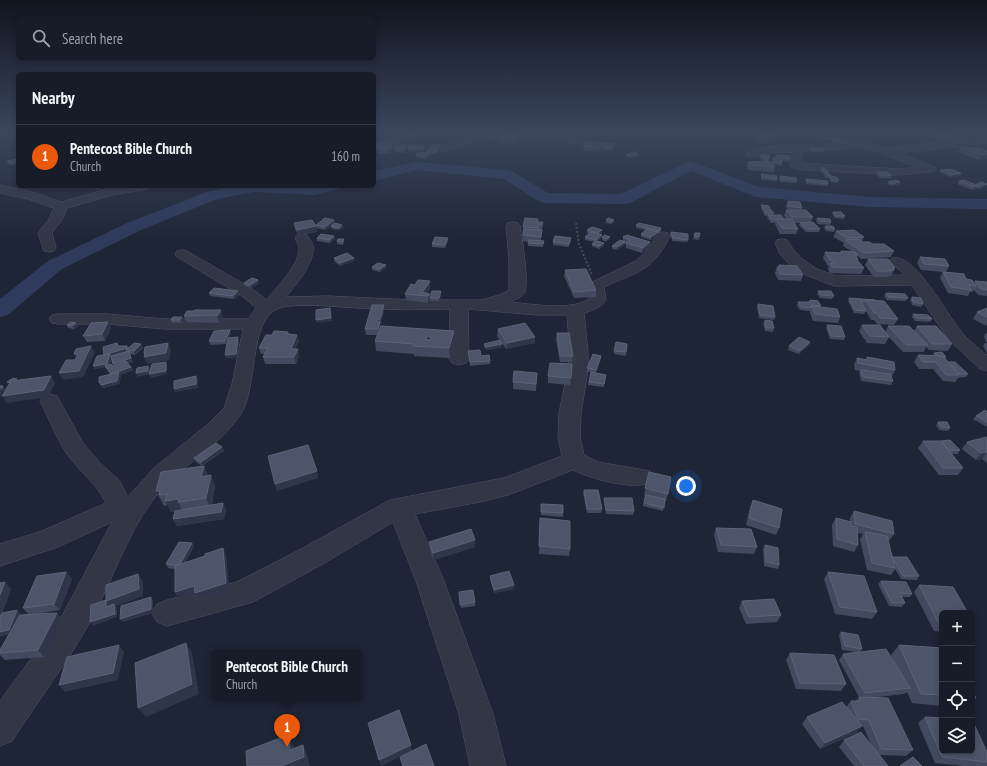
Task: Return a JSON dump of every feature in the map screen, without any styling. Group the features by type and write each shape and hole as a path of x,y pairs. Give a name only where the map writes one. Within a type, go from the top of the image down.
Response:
{"street":[{"path":"817,168 899,172 931,169 928,168"},
{"path":"0,189 32,196 61,206 108,192 132,188"},
{"path":"49,248 45,233 59,214 61,206"},
{"path":"468,304 508,298 514,295 517,291 517,258 514,226"},
{"path":"58,319 107,319 165,324 264,312 282,303 339,301 414,305 468,304 530,309 575,309 596,303 598,300 596,286 601,282 622,274 646,261 655,252 663,236"},
{"path":"0,729 62,642 82,608 125,511 165,471 220,428 229,416 238,401 245,368 247,345 264,312 287,286 305,257 307,247 302,238"},
{"path":"782,243 786,252 795,261 805,268 828,279 836,281 916,280"},
{"path":"182,254 248,293 264,312"},
{"path":"897,261 912,274 954,335 987,365"},
{"path":"459,359 468,304"},
{"path":"575,309 579,353 578,370 570,413 569,437 574,460 586,468 603,472 642,477"},
{"path":"50,401 75,448 92,469 110,486 125,511"},
{"path":"166,613 243,593 311,558 399,507 480,494 508,486 574,460"},
{"path":"399,507 430,581 476,714 488,766"},
{"path":"0,555 125,511"}],"path":[{"path":"576,223 579,244 596,286"}],"building":[{"path":"821,168 825,168 831,176 827,175"},
{"path":"950,169 961,173 952,175 940,170"},
{"path":"877,172 887,172 892,176 881,175"},
{"path":"761,174 777,176 777,179 762,177"},
{"path":"780,176 796,178 797,181 781,179"},
{"path":"830,176 836,177 839,180 832,180"},
{"path":"806,179 827,181 828,184 807,181"},
{"path":"896,180 900,182 892,184 888,182"},
{"path":"964,180 977,186 973,187 959,181"},
{"path":"981,182 987,184 981,186 975,185"},
{"path":"788,201 800,202 802,208 788,206"},
{"path":"761,205 769,206 774,213 766,213"},
{"path":"786,210 806,210 813,217 792,217"},
{"path":"833,212 841,212 845,216 836,216"},
{"path":"768,215 781,215 784,219 772,220"},
{"path":"325,218 334,220 325,227 316,225"},
{"path":"525,218 538,219 538,222 543,222 542,225 538,225 538,228 523,227"},
{"path":"608,218 614,220 612,222 606,220"},
{"path":"817,218 830,219 831,222 819,221"},
{"path":"776,219 792,219 798,229 782,228"},
{"path":"312,220 316,226 297,230 294,223"},
{"path":"813,222 820,229 807,229 800,223"},
{"path":"335,223 342,225 339,228 331,226"},
{"path":"639,223 661,228 659,231 636,225"},
{"path":"825,226 833,226 835,229 827,228"},
{"path":"592,227 602,230 597,233 602,235 596,240 585,237 591,232 596,233 587,230"},
{"path":"524,229 542,230 541,237 523,235"},
{"path":"647,229 658,232 651,237 641,234"},
{"path":"854,230 864,237 847,238 836,231"},
{"path":"671,232 688,234 688,240 672,238 673,235 671,235"},
{"path":"695,233 700,233 699,237 694,236"},
{"path":"321,234 334,236 330,240 317,238"},
{"path":"605,235 610,237 607,239 602,237"},
{"path":"627,235 650,242 643,248 626,243 630,240 623,237"},
{"path":"555,236 571,238 569,244 553,242"},
{"path":"435,237 448,238 445,245 432,244"},
{"path":"338,239 344,239 342,242 337,241"},
{"path":"859,239 863,242 873,244 884,244 894,251 864,253 845,240"},
{"path":"529,240 544,241 543,244 528,243"},
{"path":"620,240 625,242 617,247 612,246"},
{"path":"596,241 604,243 600,246 592,244"},
{"path":"841,251 855,252 858,255 854,255 858,259 856,259 864,268 832,267 830,263 836,263 830,260 825,252 842,253"},
{"path":"347,253 354,258 340,263 334,258"},
{"path":"920,257 945,259 949,266 924,264"},
{"path":"868,259 888,259 895,268 893,268 894,270 889,270 891,271 877,271"},
{"path":"378,263 386,265 380,269 372,267"},
{"path":"779,265 797,266 803,275 780,274 777,267 780,267"},
{"path":"586,269 596,290 574,292 565,270"},
{"path":"943,272 964,274 966,279 972,280 976,286 969,285 971,290 951,287"},
{"path":"252,278 258,280 250,285 244,283"},
{"path":"418,280 430,281 424,290 420,292 430,294 428,296 405,294 411,284 415,285"},
{"path":"975,281 987,282 987,290 981,289"},
{"path":"214,288 238,291 233,296 209,293"},
{"path":"432,291 441,291 439,298 430,298"},
{"path":"818,291 831,291 834,296 821,295"},
{"path":"886,293 905,294 908,298 888,297"},
{"path":"912,297 921,298 923,304 913,302"},
{"path":"849,298 875,300 866,300 865,302 861,301 866,311 855,310"},
{"path":"810,300 818,301 821,306 812,305 811,308 801,307 798,302 810,302"},
{"path":"866,300 884,301 898,319 880,318 877,313 874,313"},
{"path":"758,304 773,306 775,317 760,315"},
{"path":"372,305 384,305 380,319 377,319 376,322 380,322 378,329 365,329"},
{"path":"812,306 837,309 840,317 815,314"},
{"path":"330,308 331,318 316,320 316,310"},
{"path":"987,308 987,317 977,312"},
{"path":"221,310 217,316 184,316 187,311"},
{"path":"913,314 928,315 932,319 917,318"},
{"path":"173,317 182,317 180,320 171,320"},
{"path":"765,320 772,321 774,328 766,328"},
{"path":"71,322 76,323 72,326 67,325"},
{"path":"108,322 102,334 83,336 91,323"},
{"path":"525,323 535,337 507,343 498,329"},
{"path":"827,325 841,326 845,337 831,336"},
{"path":"862,325 880,325 889,337 870,336"},
{"path":"381,326 454,331 449,348 413,346 414,344 375,341","holes":["427,337 431,337 430,340 426,340"]},
{"path":"888,326 909,326 928,345 906,345"},
{"path":"917,326 936,326 952,344 932,344"},
{"path":"230,330 225,341 209,341 214,331"},
{"path":"274,331 288,332 287,334 297,335 291,349 298,349 294,357 263,357 268,348 259,348 266,335 272,335"},
{"path":"557,333 569,333 573,356 560,356"},
{"path":"238,337 236,354 225,355 228,338"},
{"path":"799,337 810,342 800,351 789,346"},
{"path":"500,340 502,344 486,347 484,344"},
{"path":"616,342 627,344 626,352 614,351"},
{"path":"117,343 118,346 127,346 127,348 104,355 103,347"},
{"path":"134,343 141,344 134,351 126,350"},
{"path":"168,343 166,353 144,357 145,347"},
{"path":"91,346 79,371 59,373 66,360 75,360 78,354 74,354 76,349"},
{"path":"480,350 481,356 489,355 490,361 470,362 468,351"},
{"path":"129,351 131,358 113,364 111,356"},
{"path":"942,352 946,357 938,356 934,353"},
{"path":"110,354 107,364 93,366 97,356"},
{"path":"593,354 601,356 596,370 587,368"},
{"path":"918,355 943,356 959,375 946,375 936,362 923,362"},
{"path":"867,357 894,362 895,370 858,363 857,358 867,360"},
{"path":"126,361 131,367 111,374 105,366 111,364 112,366"},
{"path":"166,362 166,371 149,374 152,364"},
{"path":"948,362 955,362 968,374 959,374"},
{"path":"550,363 572,364 571,378 548,376"},
{"path":"148,366 148,371 136,373 137,368"},
{"path":"861,370 890,374 893,381 863,377"},
{"path":"514,371 537,373 536,384 513,382"},
{"path":"119,372 117,381 101,385 101,382 99,383 99,377"},
{"path":"591,372 606,375 604,384 589,382"},
{"path":"51,376 44,390 2,396 11,381"},
{"path":"196,376 196,384 174,389 174,381"},
{"path":"13,378 17,379 11,381 10,383 7,382"},
{"path":"985,410 987,412 987,422 976,416"},
{"path":"938,422 947,422 950,428 941,427"},
{"path":"987,437 987,452 981,453 967,442"},
{"path":"950,440 960,450 949,451 941,441"},
{"path":"923,441 941,441 963,468 943,468"},
{"path":"216,443 222,447 201,462 194,458"},
{"path":"308,445 317,471 275,484 268,456"},
{"path":"204,466 201,477 211,475 206,498 178,502 179,499 165,501 167,494 159,495 160,491 156,491 161,472"},
{"path":"649,472 671,477 668,494 645,488"},
{"path":"584,490 598,490 602,509 587,509"},
{"path":"646,495 665,499 664,508 644,503"},
{"path":"604,498 632,498 634,511 606,510"},
{"path":"753,500 782,509 779,528 749,518"},
{"path":"223,503 221,512 173,519 175,511"},
{"path":"541,504 563,505 563,513 541,512"},
{"path":"854,511 892,521 894,534 855,524"},
{"path":"540,518 570,521 570,549 539,546"},
{"path":"836,518 851,522 851,526 857,527 858,545 837,539"},
{"path":"716,528 751,529 757,547 721,545"},
{"path":"471,529 475,540 433,553 429,542"},
{"path":"865,532 887,536 895,568 872,563"},
{"path":"179,542 192,543 180,564 166,564"},
{"path":"765,545 778,548 779,565 766,562"},
{"path":"223,548 226,583 195,593 194,586 175,592 175,566"},
{"path":"892,557 907,557 919,576 903,576"},
{"path":"509,571 514,585 494,590 490,576"},
{"path":"66,572 54,604 23,608 37,576"},
{"path":"828,572 864,576 877,612 840,607"},
{"path":"138,574 139,589 106,601 106,585"},
{"path":"881,581 906,582 912,594 900,593 905,603 892,603"},
{"path":"5,582 0,595 0,583"},
{"path":"919,585 953,587 966,610 939,610 939,624"},
{"path":"473,590 475,602 460,605 459,592"},
{"path":"151,597 151,609 120,619 121,606"},
{"path":"774,599 781,615 749,617 742,601"},
{"path":"106,600 106,607 114,604 115,614 90,622 91,605"},
{"path":"17,610 9,630 0,632 0,617 2,613"},
{"path":"57,613 38,650 0,653 0,650 20,615"},
{"path":"841,632 858,635 862,649 845,646"},
{"path":"186,643 192,684 138,708 135,663"},
{"path":"119,645 113,673 59,685 67,657"},
{"path":"899,645 939,648 939,695 921,694"},
{"path":"886,649 910,688 865,693 843,654"},
{"path":"790,653 834,655 846,684 800,683"},
{"path":"859,697 888,698 913,750 881,749 869,720 858,719 851,701 861,701"},
{"path":"842,702 862,726 825,743 807,717"},
{"path":"399,710 411,745 379,760 368,723"},
{"path":"925,717 939,718 939,750"},
{"path":"975,726 987,752 987,762 942,757 941,754 975,754"},
{"path":"861,732 888,766 864,766 844,740"},
{"path":"288,735 290,750 303,745 304,757 281,766 247,766 246,751"},
{"path":"426,744 434,766 403,766 400,757"},
{"path":"913,757 922,766 900,766"}],"waterway":[{"path":"376,176 409,168"},
{"path":"434,168 508,175 544,198 624,199 685,168"},
{"path":"697,168 756,192 870,202 987,204"},
{"path":"0,310 55,265 133,227 213,195 249,188"},
{"path":"274,188 315,190 324,188"}],"place":[{"name":"Pentecost Bible Church","path":"287,747"}]}
